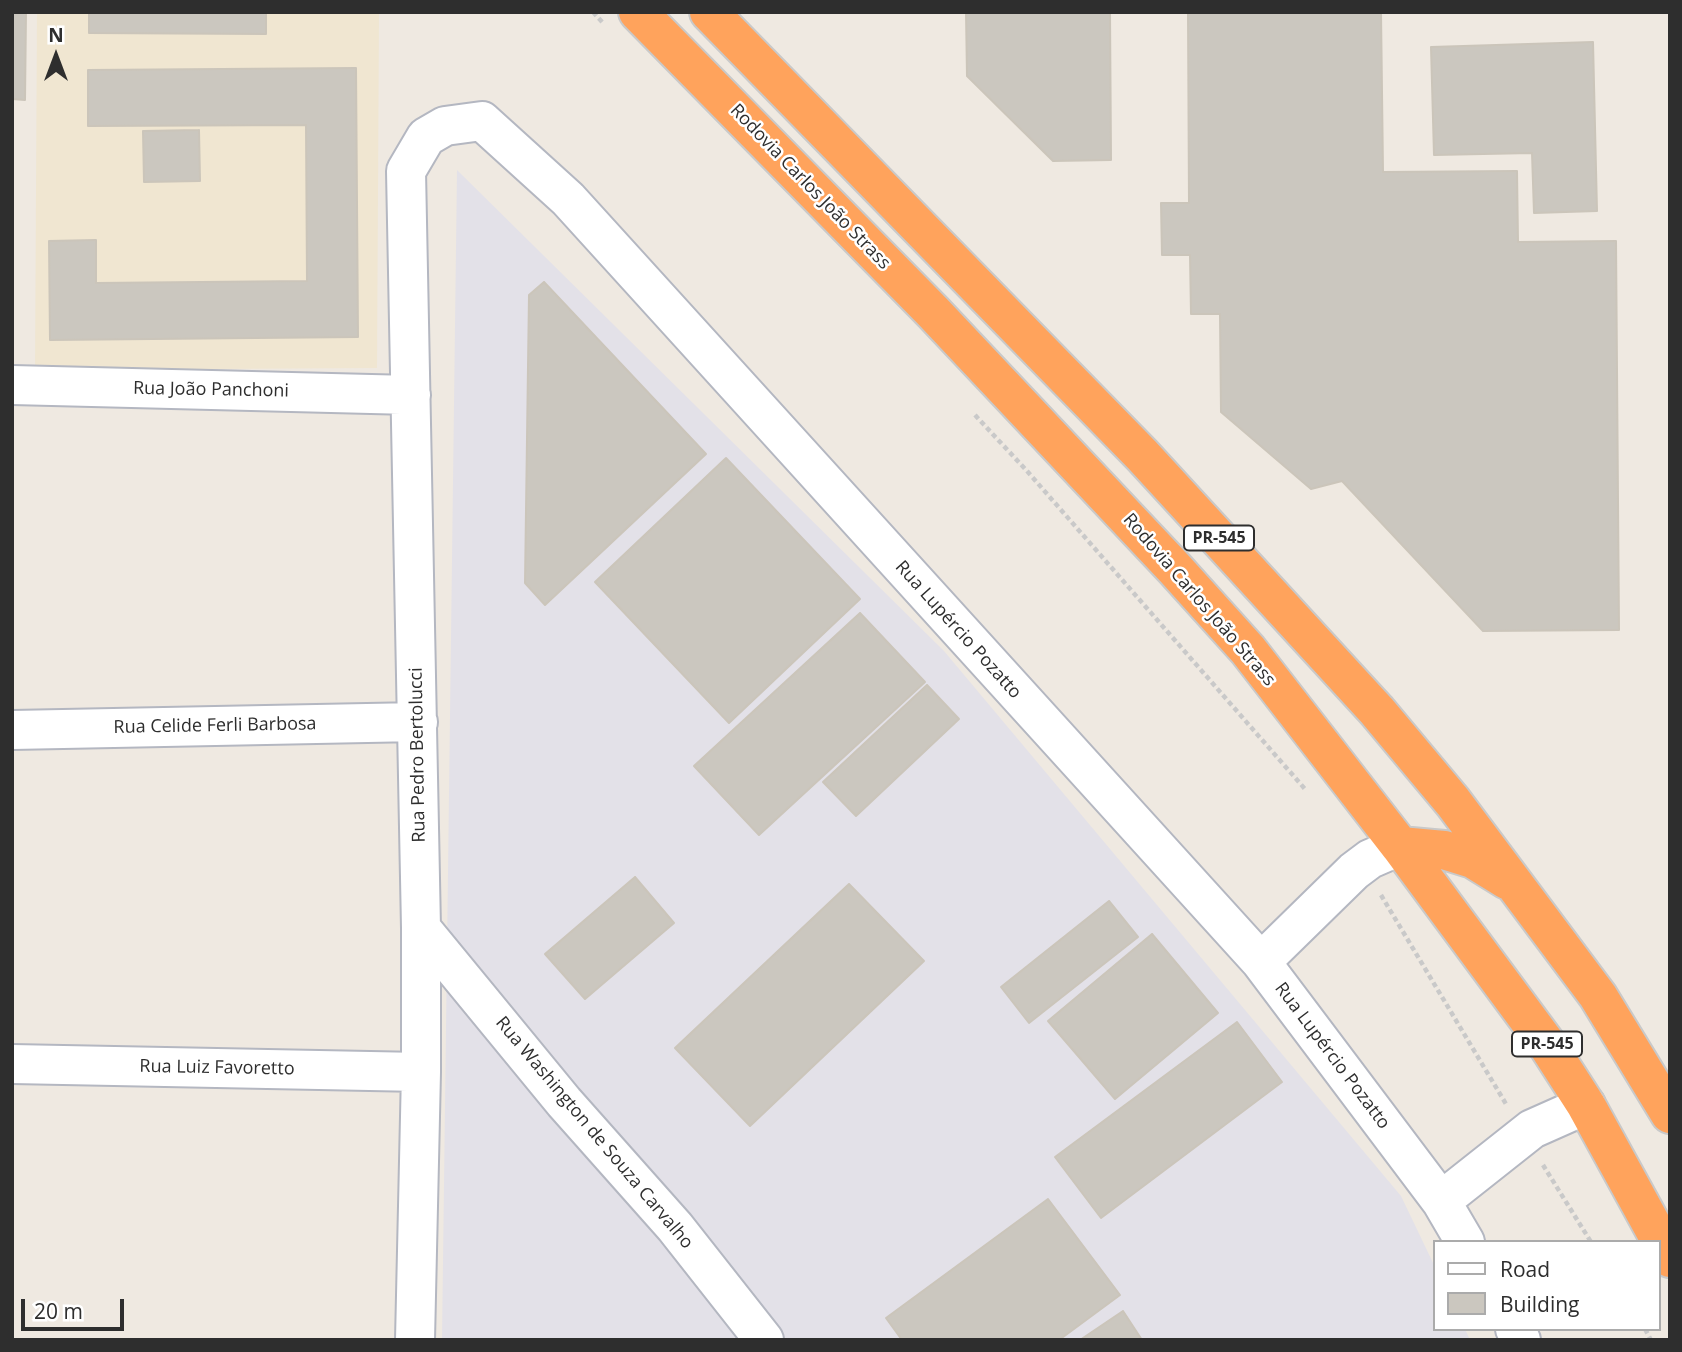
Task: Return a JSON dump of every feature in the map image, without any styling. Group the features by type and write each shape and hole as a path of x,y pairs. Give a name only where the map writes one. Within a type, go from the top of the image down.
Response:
{"highway":[{"name":"PR-545","path":"709,12 1084,395 1377,711 1445,792 1598,996 1670,1114"},
{"name":"Rodovia Carlos João Strass","path":"625,22 933,312 1248,650 1400,846 1548,1046 1586,1105 1660,1240"},
{"path":"1400,846 1444,850 1473,859 1515,885"},
{"name":"Rodovia Carlos João Strass","path":"1661,1242 1670,1258"}],"street":[{"name":"Rua Lupércio Pozatto","path":"406,171 426,137 445,126 482,121 568,199 1262,962 1441,1201 1464,1240"},
{"name":"Rua Pedro Bertolucci","path":"406,171 421,928 415,1340"},
{"name":"Rua João Panchoni","path":"12,385 411,395"},
{"name":"Rua Celide Ferli Barbosa","path":"12,730 418,722"},
{"path":"1262,962 1363,864 1400,846"},
{"name":"Rua Washington de Souza Carvalho","path":"421,928 564,1102 675,1227 764,1340"},
{"name":"Rua Luiz Favoretto","path":"12,1064 421,1072"},
{"path":"1441,1201 1532,1129 1586,1105"}],"path":[{"path":"593,12 625,22"},
{"path":"972,412 1311,795"},
{"path":"1363,864 1590,1240"}],"shaded area":[{"path":"37,12 379,12 377,368 35,370"},
{"path":"457,170 944,651 1401,1196 1434,1265 1434,1331 1466,1331 1470,1340 442,1340"}],"building":[{"path":"12,12 26,12 25,100 12,99"},
{"path":"89,12 266,12 266,34 89,33"},
{"path":"966,12 1110,12 1111,160 1053,161 967,76"},
{"path":"1188,12 1381,12 1383,172 1517,171 1518,242 1616,241 1619,630 1483,631 1342,481 1311,489 1221,412 1220,314 1191,314 1190,255 1162,255 1161,203 1189,203"},
{"path":"1593,42 1597,211 1534,213 1532,153 1434,155 1431,47"},
{"path":"356,68 358,337 50,340 49,241 96,240 96,283 307,281 306,125 88,126 88,70"},
{"path":"199,130 200,181 144,182 143,131"},
{"path":"544,282 706,454 545,605 525,583 529,295"},
{"path":"726,458 860,599 729,723 595,582"},
{"path":"860,613 925,682 759,835 694,766"},
{"path":"927,685 959,719 856,816 823,782"},
{"path":"635,877 674,923 585,999 545,954"},
{"path":"849,884 924,961 750,1126 675,1048"},
{"path":"1109,901 1138,937 1029,1023 1001,987"},
{"path":"1152,934 1218,1013 1115,1099 1048,1021"},
{"path":"1237,1022 1282,1082 1101,1218 1055,1157"},
{"path":"1048,1199 1120,1295 1059,1340 902,1340 886,1318"},
{"path":"1123,1311 1142,1340 1080,1340"}]}
